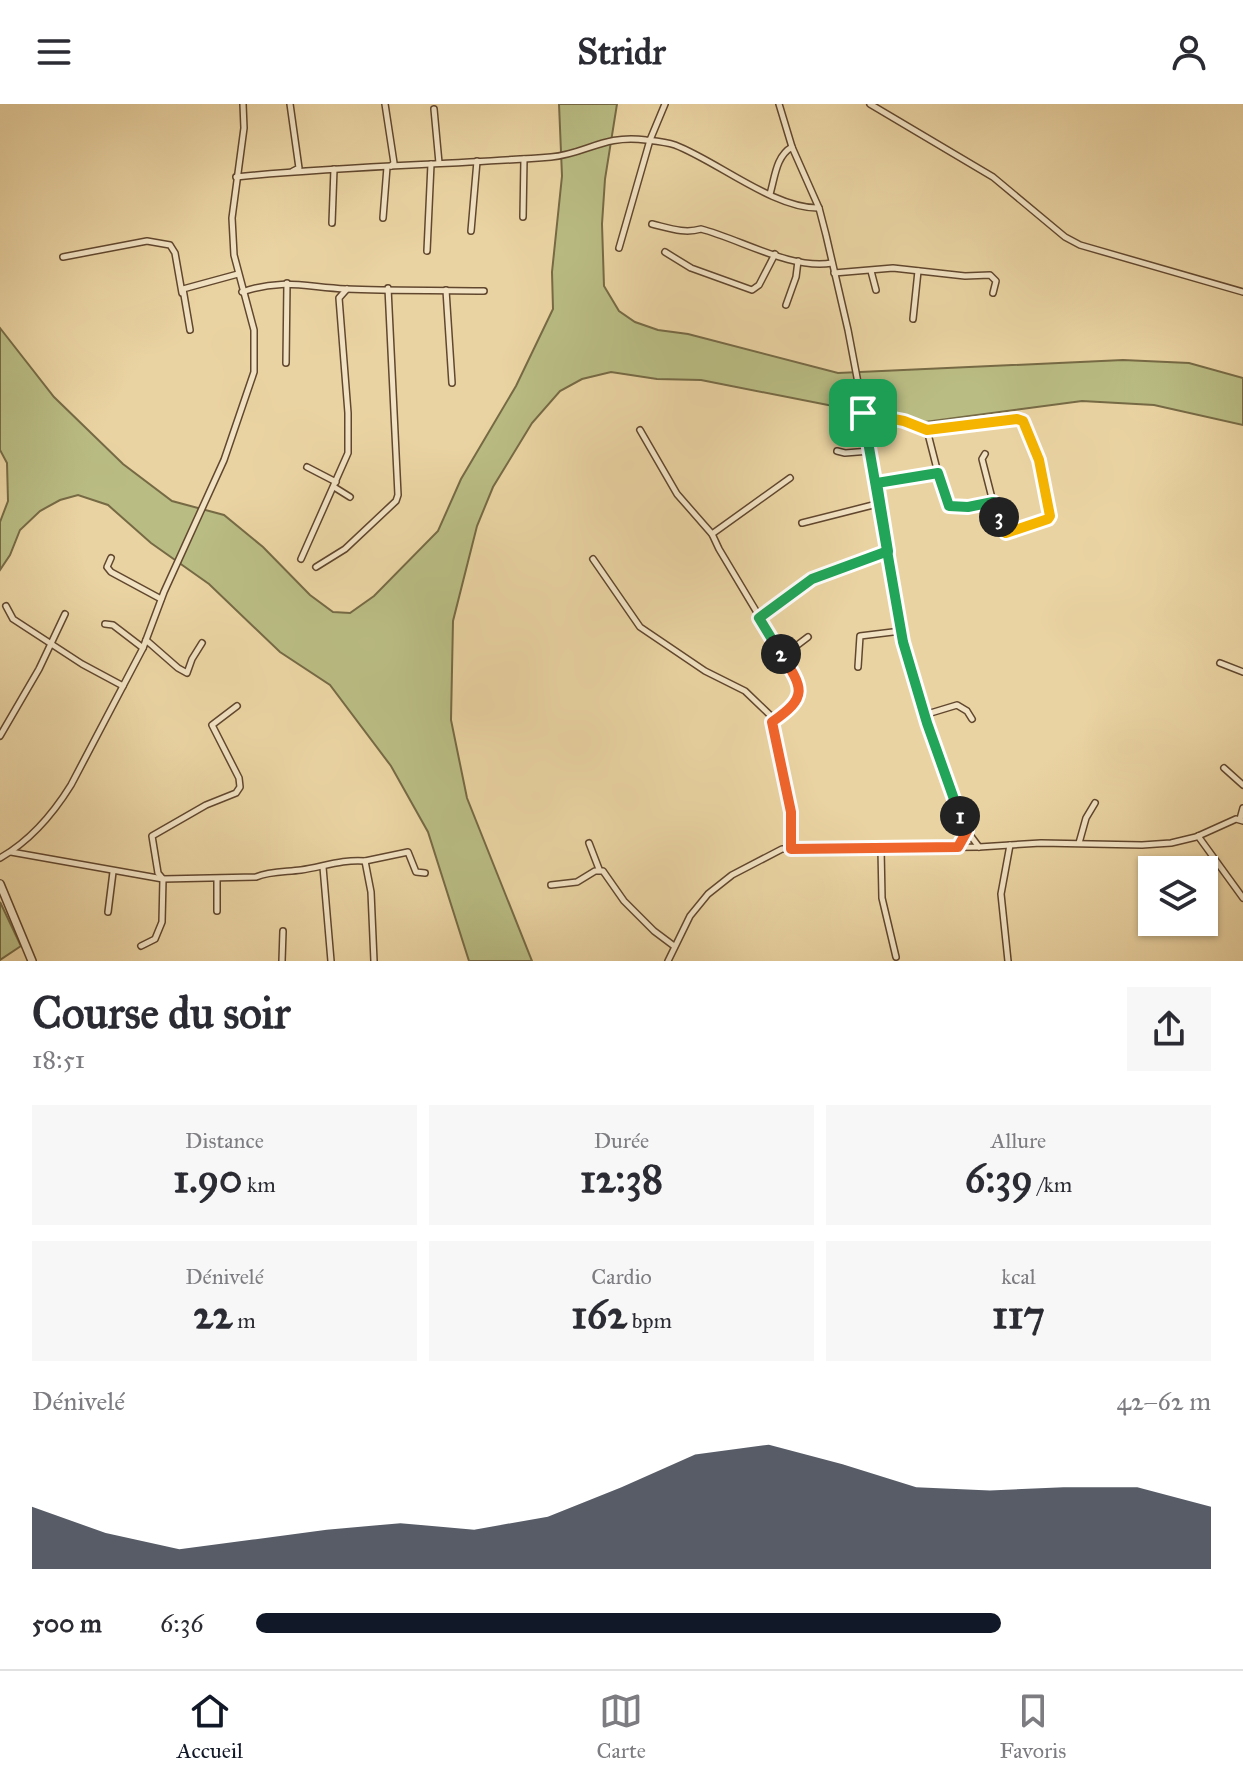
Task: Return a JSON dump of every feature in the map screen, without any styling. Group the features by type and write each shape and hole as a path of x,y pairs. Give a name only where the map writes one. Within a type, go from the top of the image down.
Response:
{"street":[{"path":"290,104 299,168 292,171"},
{"path":"385,104 394,163 388,166"},
{"path":"619,248 650,140 665,104"},
{"path":"779,104 792,147 819,208 832,263 877,483 901,631 924,715 952,798 967,831 979,847"},
{"path":"870,104 993,177 1073,241 1243,292"},
{"path":"0,858 39,828 58,807 105,724 143,648 161,599 224,460 254,372 254,330 234,255 232,218 244,128 244,105"},
{"path":"434,109 439,163"},
{"path":"236,177 292,171 556,157 617,138 676,145 770,194 796,205 819,208"},
{"path":"770,194 782,155 792,147"},
{"path":"523,217 524,159"},
{"path":"471,231 477,161"},
{"path":"427,251 431,164"},
{"path":"383,218 388,166"},
{"path":"332,223 334,169"},
{"path":"652,224 677,231 701,229 798,261 821,265 832,263"},
{"path":"63,257 147,241 170,245 175,253 190,330"},
{"path":"665,252 691,268 752,290 759,285 775,254"},
{"path":"786,305 798,261"},
{"path":"834,273 893,268 965,276 990,275 996,281 993,293"},
{"path":"871,271 876,290"},
{"path":"913,319 918,271"},
{"path":"182,293 186,287 238,274"},
{"path":"242,292 264,284 287,283 347,289 484,291"},
{"path":"286,363 287,283"},
{"path":"316,567 345,549 398,495 388,288"},
{"path":"301,559 348,453 339,298 347,289"},
{"path":"446,290 452,383"},
{"path":"863,413 904,421 927,430 1017,419 1023,421 1039,460 1050,516 1048,519 1006,533 993,502 982,459 985,454"},
{"path":"640,430 677,494 712,534 797,679 798,700 772,722"},
{"path":"927,430 949,506 968,507 993,502"},
{"path":"837,451 870,451"},
{"path":"307,467 350,497"},
{"path":"877,483 938,473"},
{"path":"712,534 790,478"},
{"path":"802,523 880,501"},
{"path":"759,618 812,579 888,551"},
{"path":"111,558 107,567 111,572 161,599"},
{"path":"593,559 640,627 705,671 745,691 770,715 791,812 791,849"},
{"path":"6,606 13,619 123,686"},
{"path":"0,736 39,669 65,614"},
{"path":"105,624 113,625 143,648"},
{"path":"858,667 860,636 901,631"},
{"path":"783,656 808,637"},
{"path":"146,640 187,673 202,643"},
{"path":"1220,663 1243,672"},
{"path":"924,715 957,705 967,711 972,719"},
{"path":"141,946 155,939 162,922 163,879 158,873 152,836 206,805 236,793 240,787 239,778 212,725 237,706"},
{"path":"1224,768 1243,785"},
{"path":"1079,843 1086,818 1095,803"},
{"path":"668,961 690,916 708,894 732,875 768,854 791,849 1157,844 1198,836 1242,820 1243,808"},
{"path":"958,847 967,831"},
{"path":"1198,836 1243,898"},
{"path":"589,843 599,869 607,874 624,901 674,946"},
{"path":"1008,961 1001,908 1010,845"},
{"path":"881,849 882,898 896,957"},
{"path":"10,852 163,879 256,877 265,873 365,861 408,852 416,872 425,873"},
{"path":"365,861 371,892 374,961"},
{"path":"323,867 331,961"},
{"path":"551,885 577,882 599,869"},
{"path":"108,912 113,872"},
{"path":"217,879 217,911"},
{"path":"0,884 32,961"},
{"path":"282,961 283,931"}],"green space":[{"path":"559,104 617,104 605,179 602,224 604,286 619,311 635,322 838,373 1123,360 1189,363 1243,378 1243,425 1154,405 1082,401 925,422 882,411 828,405 701,380 657,379 611,372 582,379 560,391 532,423 493,487 477,526 453,621 451,720 467,798 532,961 469,961 428,832 391,766 330,685 280,652 209,584 151,543 108,505 78,495 40,511 20,530 0,570 0,522 8,501 7,463 0,450 0,328 54,397 123,464 172,501 224,515 263,547 310,595 333,612 350,613 374,596 438,531 461,479 516,386 553,309 552,272 562,176"},
{"path":"0,902 21,946 0,960"}],"route":[{"path":"863,413 877,483 903,642 952,798 967,831 958,847 791,849 790,803 772,722 789,710 800,694 797,679 759,618 812,579 888,551 877,483 938,473 949,506 968,507 993,502 1006,533 1048,519 1051,511 1039,460 1023,421 1017,419 927,430 904,421 863,413"}]}
